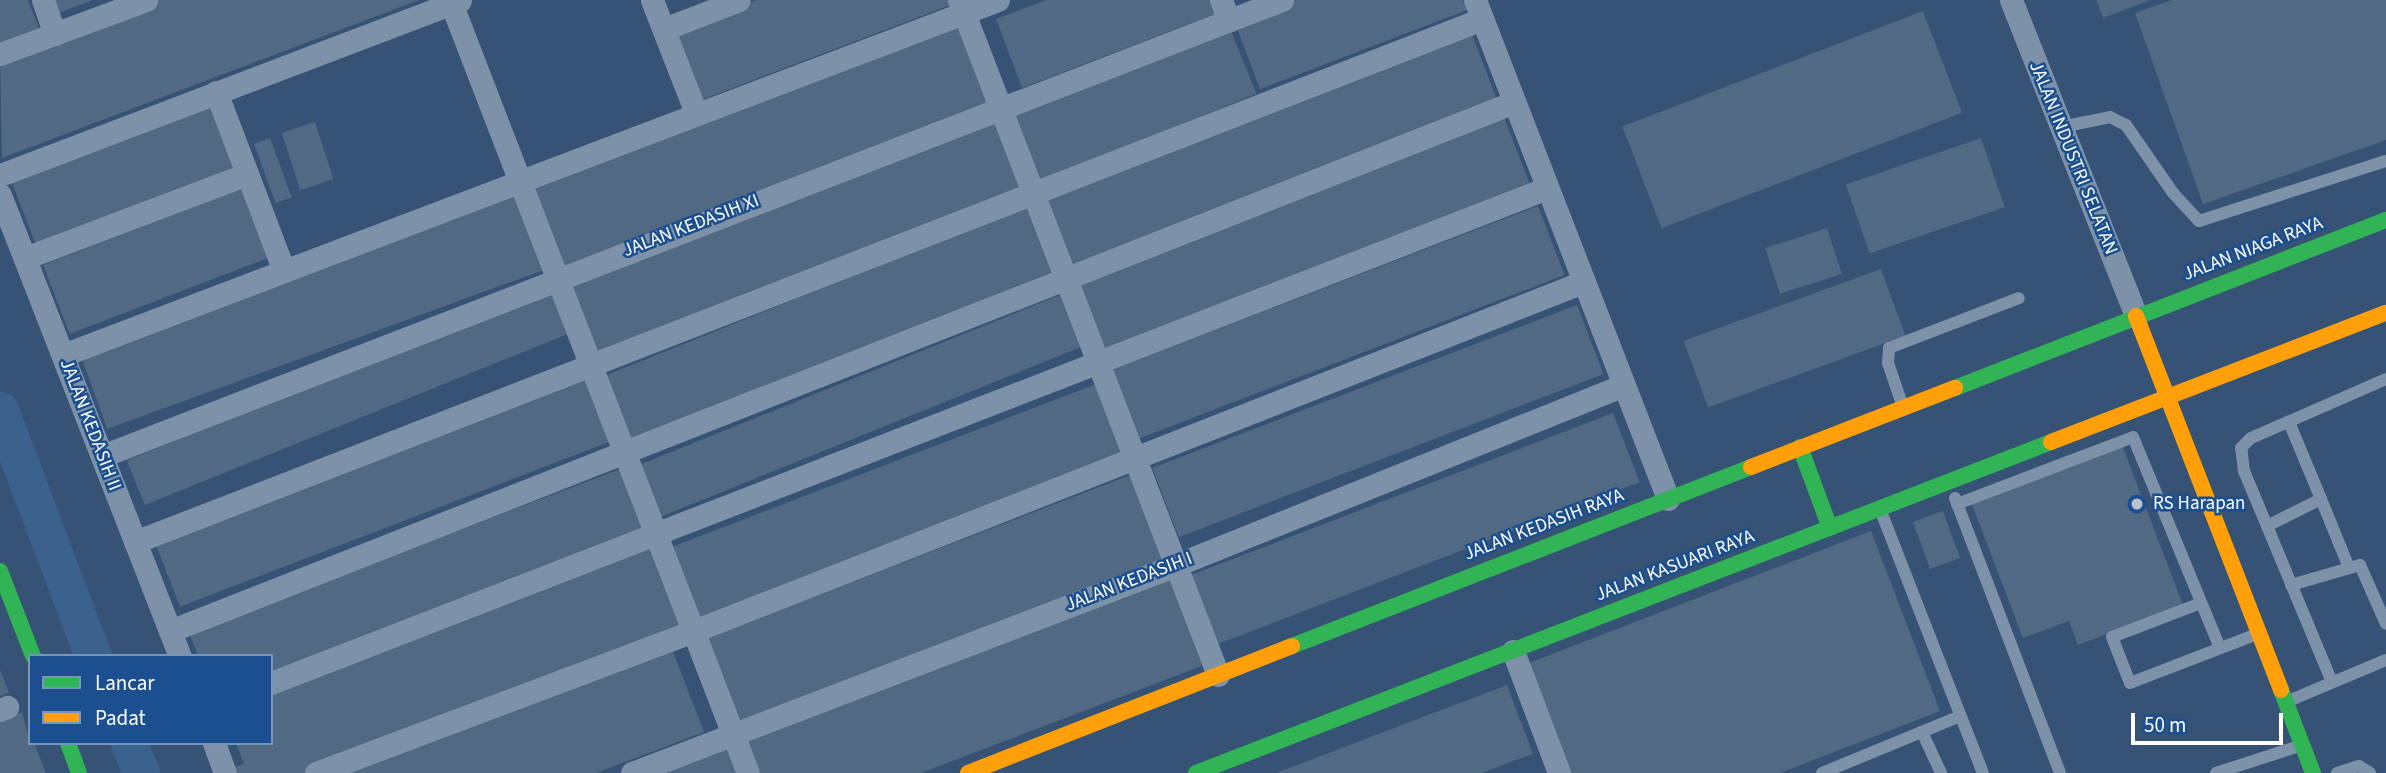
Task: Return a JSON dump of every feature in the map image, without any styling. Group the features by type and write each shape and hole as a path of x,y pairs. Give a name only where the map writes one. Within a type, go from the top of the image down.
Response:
{"main road":[{"name":"JALAN NIAGA RAYA","path":"2136,316 2386,220"},
{"path":"2169,398 2386,313"},
{"path":"2136,316 2313,773"},
{"name":"JALAN KEDASIH RAYA","path":"968,773 2136,316"},
{"name":"JALAN KASUARI RAYA","path":"1196,773 1249,764 1513,651 2169,398"},
{"path":"1800,447 1830,528"},
{"path":"0,572 32,654"},
{"path":"69,745 79,773"}],"street":[{"path":"43,0 55,34"},
{"path":"652,0 696,113"},
{"path":"664,29 739,0"},
{"path":"63,355 696,113 962,6 998,0"},
{"name":"JALAN KEDASIH XI","path":"102,456 556,277 1001,108 1225,10 1282,0"},
{"name":"JALAN INDUSTRI SELATAN","path":"2011,0 2136,316"},
{"path":"0,54 141,1"},
{"path":"0,174 454,1 556,277 748,773"},
{"path":"962,6 1218,675"},
{"path":"135,542 1034,194 1478,10 1668,499"},
{"path":"216,92 284,271"},
{"path":"170,631 1514,102"},
{"path":"25,258 247,174"},
{"path":"273,682 1547,188"},
{"name":"JALAN KEDASIH II","path":"0,195 179,654"},
{"path":"316,773 694,631 1134,456 1583,282"},
{"name":"JALAN KEDASIH I","path":"632,773 1176,565 1623,385"},
{"path":"1513,651 1559,773"},
{"path":"215,745 225,773"}],"lane":[{"path":"2061,127 2110,117 2126,125 2173,194 2199,221 2386,161"},
{"path":"1903,407 1888,363 1889,348 2019,298"},
{"path":"2332,682 2244,471 2241,448 2251,438 2386,379"},
{"path":"2289,422 2348,565"},
{"path":"1957,504 2133,437 2220,648"},
{"path":"1949,483 2060,773"},
{"path":"2267,526 2321,499"},
{"path":"1880,509 1983,773"},
{"path":"2291,585 2348,565 2365,569 2386,624"},
{"path":"2202,603 2112,638 2130,683 2258,633"},
{"path":"2285,702 2386,660"},
{"path":"1822,773 1960,716"},
{"path":"1922,732 1941,773"},
{"path":"2216,773 2302,745"},
{"path":"2337,773 2359,766 2370,773"}],"building":[{"path":"0,0 28,0 39,28 0,43"},
{"path":"45,0 93,0 51,16"},
{"path":"152,0 419,0 2,158 0,57"},
{"path":"757,0 951,0 953,4 696,102 670,33"},
{"path":"1046,0 1216,0 1220,12 1022,88 996,19"},
{"path":"1288,0 1463,0 1467,10 1260,89 1234,20"},
{"path":"2096,0 2150,0 2103,18"},
{"path":"2172,0 2386,0 2386,140 2203,204 2135,13"},
{"path":"1923,11 1962,113 1661,228 1622,126"},
{"path":"963,17 997,105 564,271 530,183"},
{"path":"1229,26 1256,94 1033,184 1006,116"},
{"path":"1471,32 1498,101 1073,264 1046,195"},
{"path":"207,99 234,168 36,244 9,175"},
{"path":"998,113 1028,191 595,358 565,279"},
{"path":"1504,117 1531,186 1105,350 1078,280"},
{"path":"315,122 334,179 300,190 282,133"},
{"path":"270,138 292,197 276,203 254,144"},
{"path":"1981,138 2005,207 1870,254 1846,185"},
{"path":"241,189 268,258 70,334 43,265"},
{"path":"516,195 543,270 107,429 80,354"},
{"path":"1030,204 1057,270 627,443 601,377"},
{"path":"1538,206 1565,275 1140,438 1113,369"},
{"path":"1827,228 1842,274 1780,294 1765,248"},
{"path":"1881,269 1905,336 1708,408 1684,341"},
{"path":"556,287 574,332 145,505 127,460"},
{"path":"1065,293 1086,345 656,519 635,467"},
{"path":"1577,305 1604,374 1179,537 1152,468"},
{"path":"589,378 613,441 180,607 156,544"},
{"path":"1099,383 1127,456 694,622 666,549"},
{"path":"1613,413 1640,482 1215,645 1188,576"},
{"path":"2122,445 2183,605 2078,645 2069,621 2023,638 1971,502"},
{"path":"623,468 649,536 273,678 273,654 197,654 189,632"},
{"path":"1133,474 1167,563 735,729 701,640"},
{"path":"1943,511 1960,558 1930,569 1913,522"},
{"path":"1871,531 1940,711 1780,773 1571,773 1529,663"},
{"path":"655,541 688,630 310,773 237,773 235,767 244,764 237,745 273,745 273,685"},
{"path":"1169,578 1202,666 921,773 756,773 743,739"},
{"path":"670,644 704,732 596,773 329,773"},
{"path":"0,670 9,693 0,696"},
{"path":"1507,685 1533,754 1482,773 1276,773"},
{"path":"22,712 28,745 35,745 46,773 0,773 0,720"},
{"path":"730,744 742,773 653,773"}],"waterway":[{"path":"0,410 92,654"},
{"path":"130,745 141,773"}],"traffic: fast":[{"path":"1955,388 2386,220"},
{"path":"1196,773 2051,442"},
{"path":"1800,447 1830,528"},
{"path":"1292,646 1751,467"},
{"path":"0,571 32,654"},
{"path":"2281,690 2313,773"},
{"path":"69,745 79,773"}],"traffic: slow":[{"path":"2051,442 2386,313"},
{"path":"2136,316 2281,690"},
{"path":"1751,467 1955,388"},
{"path":"968,773 1292,646"}],"place":[{"name":"RS Harapan","path":"2137,504"}]}
